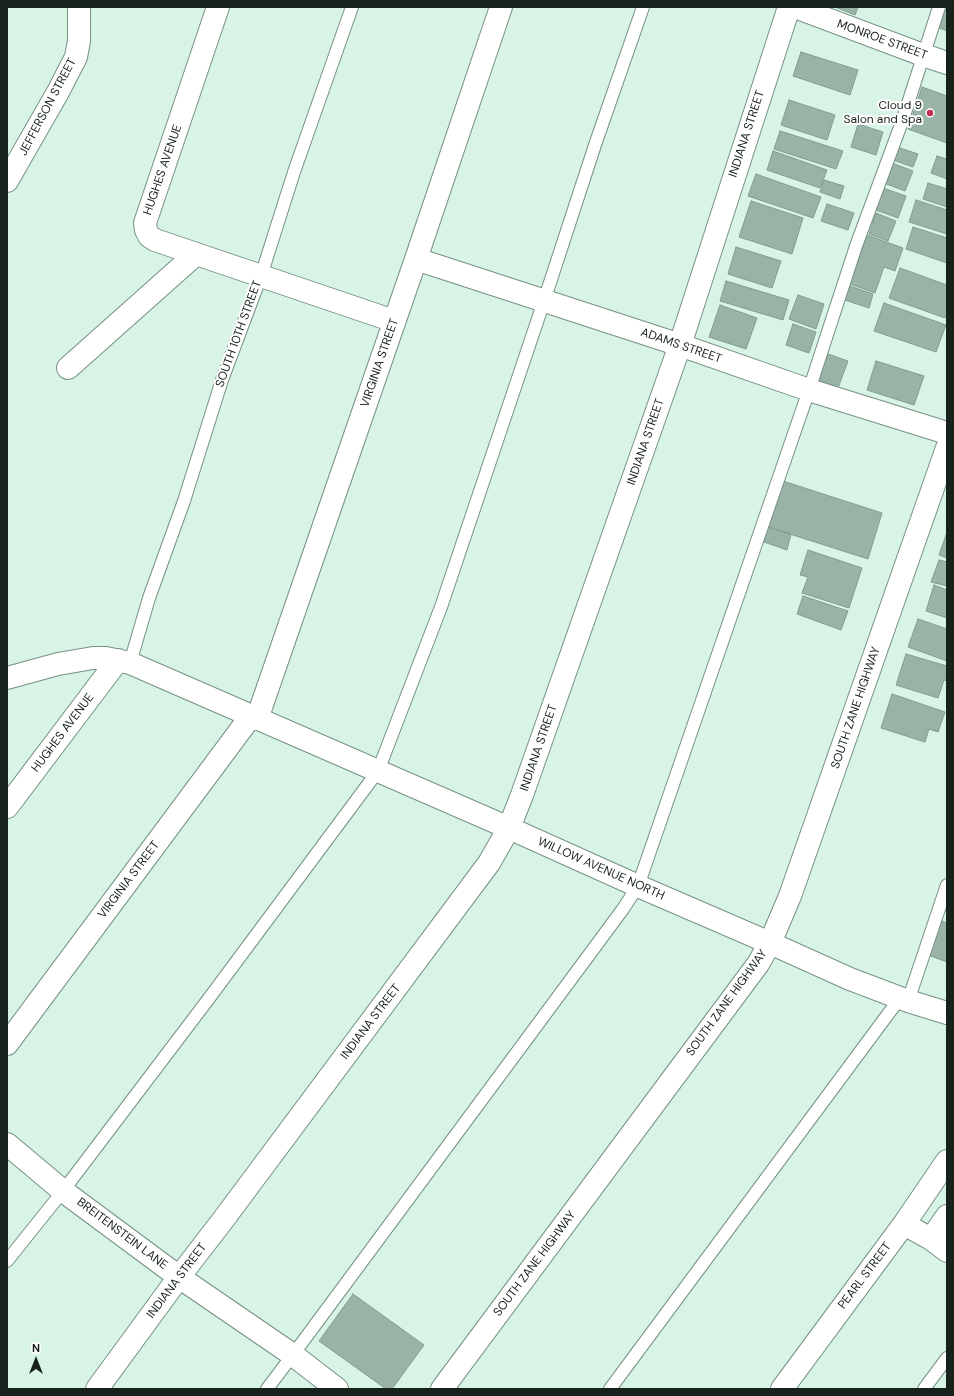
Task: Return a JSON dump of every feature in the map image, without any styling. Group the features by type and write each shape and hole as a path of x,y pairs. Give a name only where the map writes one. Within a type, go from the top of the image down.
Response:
{"street":[{"name":"JEFFERSON STREET","path":"7,181 58,92 76,57 80,41 79,7"},
{"name":"HUGHES AVENUE","path":"196,254 149,236 145,223 218,7"},
{"name":"VIRGINIA STREET","path":"7,1044 254,717 416,259 501,7"},
{"name":"INDIANA STREET","path":"97,1389 479,876 509,828 522,795 680,345 789,7"},
{"name":"MONROE STREET","path":"795,7 947,63"},
{"path":"68,368 196,254 394,321"},
{"name":"ADAMS STREET","path":"416,259 680,345 809,390 947,433"},
{"name":"SOUTH ZANE HIGHWAY","path":"442,1389 753,970 770,943 790,896 947,448"},
{"name":"WILLOW AVENUE NORTH","path":"7,678 58,664 93,658 124,661 509,828 850,979 904,1000 947,1013"},
{"name":"HUGHES AVENUE","path":"7,807 124,661"},
{"name":"BREITENSTEIN LANE","path":"7,1144 63,1191 179,1277 293,1356 337,1389"},
{"name":"PEARL STREET","path":"782,1389 904,1224 947,1160"},
{"path":"904,1224 939,1245 947,1216"}],"lane":[{"name":"SOUTH 10TH STREET","path":"124,661 149,598 184,501 222,380 261,276 294,172 352,7"},
{"path":"7,1261 63,1191 206,1004 378,771 441,607 595,146 644,7"},
{"path":"266,1389 293,1356 614,922 638,886 809,390 856,246 903,119 939,7"},
{"path":"610,1389 904,1000 947,885"},
{"path":"924,1389 947,1358"}],"building":[{"path":"835,7 858,7 855,15"},
{"path":"945,7 947,7 947,31 937,27"},
{"path":"801,52 858,70 850,95 793,76"},
{"name":"Cloud 9 Salon and Spa","path":"922,87 947,96 947,143 908,129"},
{"path":"789,100 835,115 827,140 781,125"},
{"path":"858,124 883,132 876,155 851,147"},
{"path":"780,131 843,151 836,169 774,149"},
{"path":"897,147 918,154 913,167 893,160"},
{"path":"773,151 827,170 820,188 767,170"},
{"path":"937,156 947,159 947,179 931,173"},
{"path":"892,163 913,171 905,191 884,183"},
{"path":"756,174 821,197 813,218 748,196"},
{"path":"824,180 844,186 840,199 820,192"},
{"path":"928,183 947,189 947,207 923,199"},
{"path":"883,188 906,196 898,218 876,210"},
{"path":"916,200 947,210 947,234 909,222"},
{"path":"751,201 803,218 792,254 739,237"},
{"path":"827,204 854,213 848,230 821,221"},
{"path":"876,213 896,221 888,241 869,234"},
{"path":"913,227 947,238 947,263 906,249"},
{"path":"867,235 903,248 895,271 884,267 875,293 850,284"},
{"path":"736,247 781,261 772,288 728,274"},
{"path":"900,268 947,285 947,311 945,318 889,298"},
{"path":"726,281 789,300 783,320 720,301"},
{"path":"850,286 873,294 869,308 845,300"},
{"path":"798,295 824,304 816,329 789,319"},
{"path":"884,303 946,325 936,352 874,331"},
{"path":"720,305 757,318 746,349 709,337"},
{"path":"793,324 816,332 809,353 786,345"},
{"path":"825,353 848,361 838,388 816,380"},
{"path":"876,361 924,376 914,405 867,390"},
{"path":"783,481 882,513 868,559 768,527"},
{"path":"768,527 791,534 787,550 764,542"},
{"path":"947,532 947,558 939,555"},
{"path":"808,550 862,568 849,608 802,593 808,577 800,575"},
{"path":"939,560 947,562 947,586 931,582"},
{"path":"934,585 947,590 947,618 926,611"},
{"path":"803,596 848,611 841,630 797,614"},
{"path":"918,619 947,629 947,661 908,647"},
{"path":"906,654 947,666 947,681 944,680 938,698 896,685"},
{"path":"892,694 945,712 938,732 929,729 925,742 881,728"},
{"path":"942,921 947,923 947,962 928,955"},
{"path":"353,1294 424,1345 392,1389 386,1389 319,1341"}],"place":[{"name":"Cloud 9 Salon and Spa","path":"930,113"}]}
